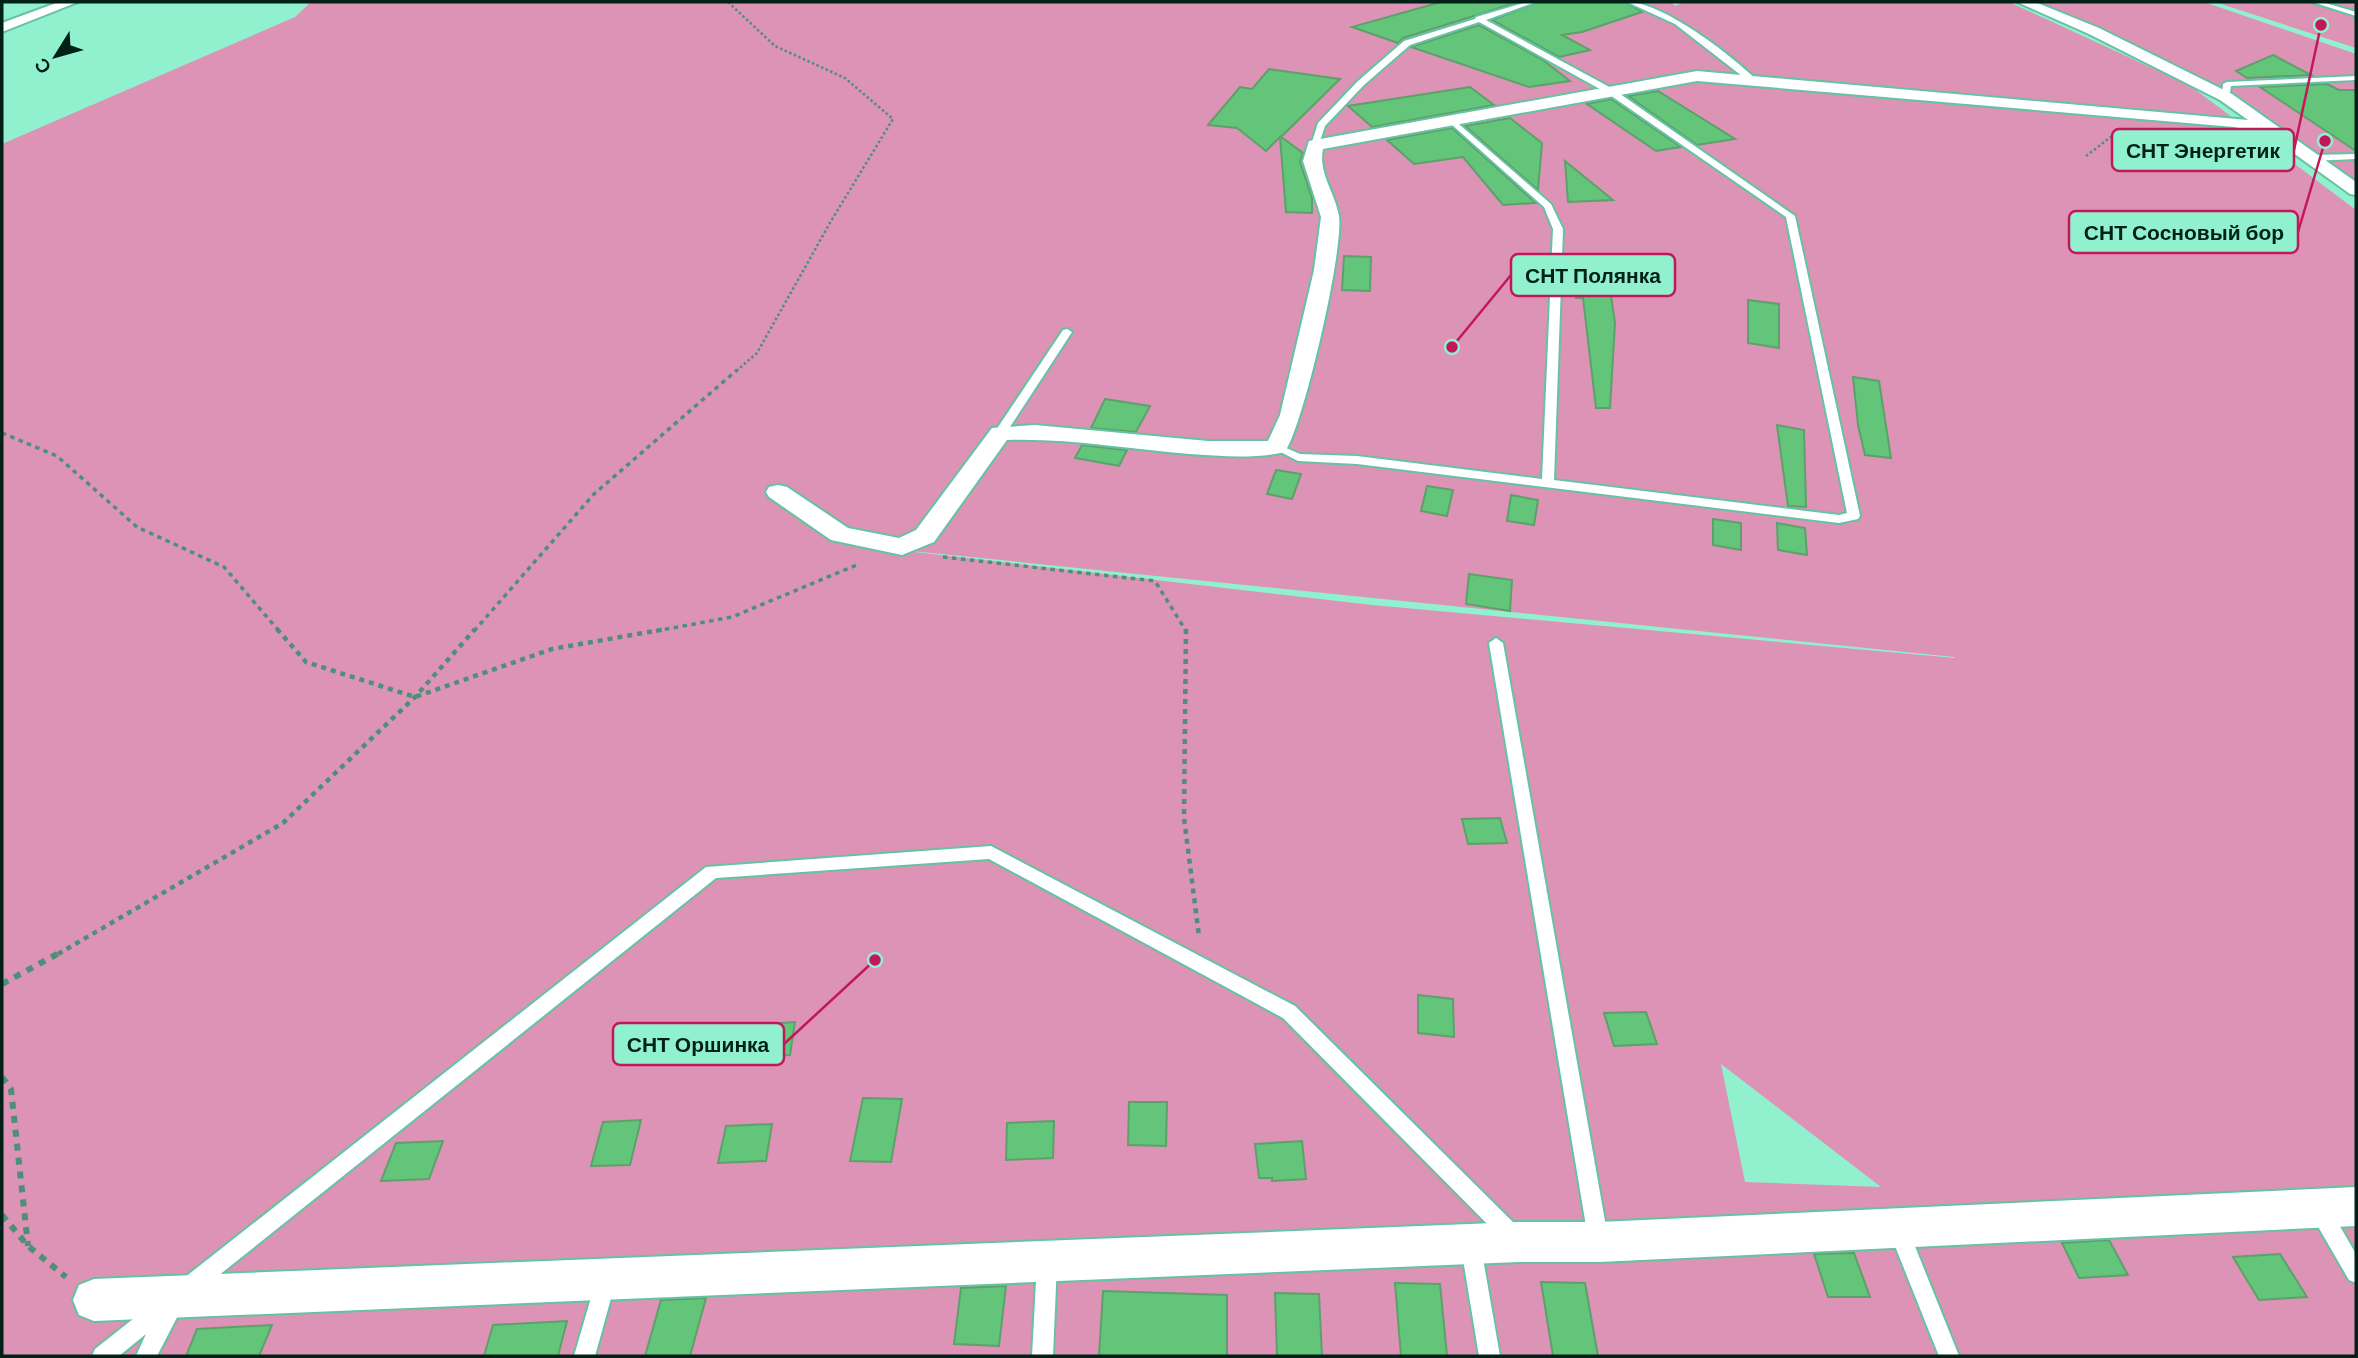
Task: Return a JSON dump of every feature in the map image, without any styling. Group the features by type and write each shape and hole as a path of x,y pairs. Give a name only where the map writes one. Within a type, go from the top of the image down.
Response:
{"street":[{"path":"2,28 71,2"},
{"path":"2029,4 2062,3"},
{"path":"2029,4 2094,31 2225,97 2356,190"},
{"path":"778,492 840,534 902,547 925,536 1000,433 1039,431 1170,445 1256,449 1277,447 1291,415 1324,270 1330,217 1312,161 1315,145 1697,76 2234,122 2273,130"},
{"path":"94,1300 1519,1242 1599,1242 2337,1207"}],"lane":[{"path":"1315,145 1321,125 1361,83 1407,43 1533,2"},
{"path":"1630,2 1678,22 1754,81"},
{"path":"2315,2 2356,14"},
{"path":"1277,447 1298,457 1357,460 1839,519 1854,516 1790,216 1611,91 1478,18"},
{"path":"2225,97 2227,84 2356,78"},
{"path":"1454,121 1548,206 1558,229 1548,484"},
{"path":"2312,158 2356,156"},
{"path":"1000,433 1067,332"},
{"path":"1496,643 1599,1242"},
{"path":"102,1356 712,872 991,852 1289,1012 1519,1242"},
{"path":"2337,1207 2356,1273"},
{"path":"1898,1228 1949,1356"},
{"path":"1471,1244 1490,1356"},
{"path":"1042,1356 1047,1261"},
{"path":"584,1356 606,1279"},
{"path":"146,1356 177,1296"}],"path":[{"path":"2,984 95,934 283,823 415,697 594,494 757,353 831,221 893,119 845,78 775,46 729,2"},
{"path":"2,433 57,456 137,527 224,567 306,662 415,697 552,649 732,617 902,547 906,552 1155,581 1186,629 1184,818 1202,965"},
{"path":"2,1077 11,1089 28,1245"},
{"path":"2,1215 28,1245 94,1300"}],"shaded area":[{"path":"311,2 1671,2 1675,6 1684,2 2009,2 2189,85 2356,210 2356,1356 2,1356 2,144 295,17","holes":["872,547 1954,657 1955,658 1372,605","1721,1064 1881,1187 1745,1182"]},
{"path":"2020,2 2204,2 2356,54 2356,188 2231,93"},
{"path":"2215,2 2356,2 2356,48"}],"building":[{"path":"1441,2 1519,2 1403,38 1398,43 1352,27"},
{"path":"1539,2 1625,2 1642,12 1582,32 1562,35 1590,50 1559,57 1492,20"},
{"path":"1479,25 1543,60 1570,81 1529,87 1411,47"},
{"path":"2273,55 2311,75 2247,78 2236,71"},
{"path":"1269,69 1340,79 1281,137 1303,153 1300,162 1312,198 1312,213 1286,212 1280,137 1266,151 1237,128 1208,125 1240,87 1252,89"},
{"path":"2327,84 2339,90 2356,90 2356,151 2260,87"},
{"path":"1470,87 1494,105 1372,127 1348,106"},
{"path":"1658,91 1735,139 1697,145 1628,96"},
{"path":"1611,99 1681,147 1656,151 1587,104"},
{"path":"1510,118 1542,143 1538,190 1465,126"},
{"path":"1452,128 1536,203 1503,205 1463,157 1414,164 1387,140"},
{"path":"1565,161 1613,200 1568,202"},
{"path":"1344,256 1371,257 1370,291 1342,290"},
{"path":"1573,259 1606,261 1615,323 1610,408 1596,408 1583,298 1576,298"},
{"path":"1748,300 1779,304 1779,348 1748,343"},
{"path":"1853,377 1879,381 1891,458 1865,455 1858,425"},
{"path":"1105,399 1150,406 1136,432 1091,428"},
{"path":"1777,425 1804,430 1806,507 1788,506"},
{"path":"1082,445 1127,450 1119,466 1075,458"},
{"path":"1276,470 1301,474 1292,499 1267,494"},
{"path":"1427,486 1453,490 1447,516 1421,511"},
{"path":"1511,495 1538,500 1534,525 1507,521"},
{"path":"1713,519 1741,523 1741,550 1713,545"},
{"path":"1777,523 1805,528 1807,555 1778,550"},
{"path":"1469,574 1512,580 1510,611 1466,604"},
{"path":"1500,818 1507,843 1468,844 1462,819"},
{"path":"1418,995 1453,999 1454,1037 1418,1033"},
{"path":"1646,1012 1657,1044 1614,1046 1604,1013"},
{"path":"795,1022 790,1055 746,1057 752,1025"},
{"path":"863,1098 902,1099 891,1162 850,1161"},
{"path":"1129,1102 1167,1102 1166,1146 1128,1145"},
{"path":"641,1120 630,1165 591,1166 603,1122"},
{"path":"1054,1121 1053,1158 1006,1160 1007,1123"},
{"path":"772,1124 766,1161 718,1163 726,1126"},
{"path":"443,1141 429,1179 381,1181 396,1143"},
{"path":"1302,1141 1306,1179 1272,1181 1272,1178 1259,1178 1255,1144"},
{"path":"2109,1240 2128,1275 2079,1278 2062,1243"},
{"path":"1854,1253 1870,1297 1828,1297 1814,1254"},
{"path":"2280,1254 2307,1297 2259,1300 2233,1257"},
{"path":"1541,1282 1585,1283 1598,1356 1553,1356"},
{"path":"1395,1283 1440,1284 1447,1356 1401,1356"},
{"path":"1006,1286 999,1346 954,1344 961,1288"},
{"path":"1103,1291 1227,1295 1227,1356 1099,1356"},
{"path":"1275,1293 1319,1294 1322,1356 1277,1356"},
{"path":"706,1298 690,1356 645,1356 661,1300"},
{"path":"567,1321 558,1356 484,1356 493,1325"},
{"path":"272,1325 259,1356 186,1356 197,1329"}],"place":[{"name":"СНТ Энергетик","path":"2321,25"},
{"name":"СНТ Сосновый бор","path":"2325,141"},
{"name":"СНТ Полянка","path":"1452,347"},
{"name":"СНТ Оршинка","path":"875,960"}]}
